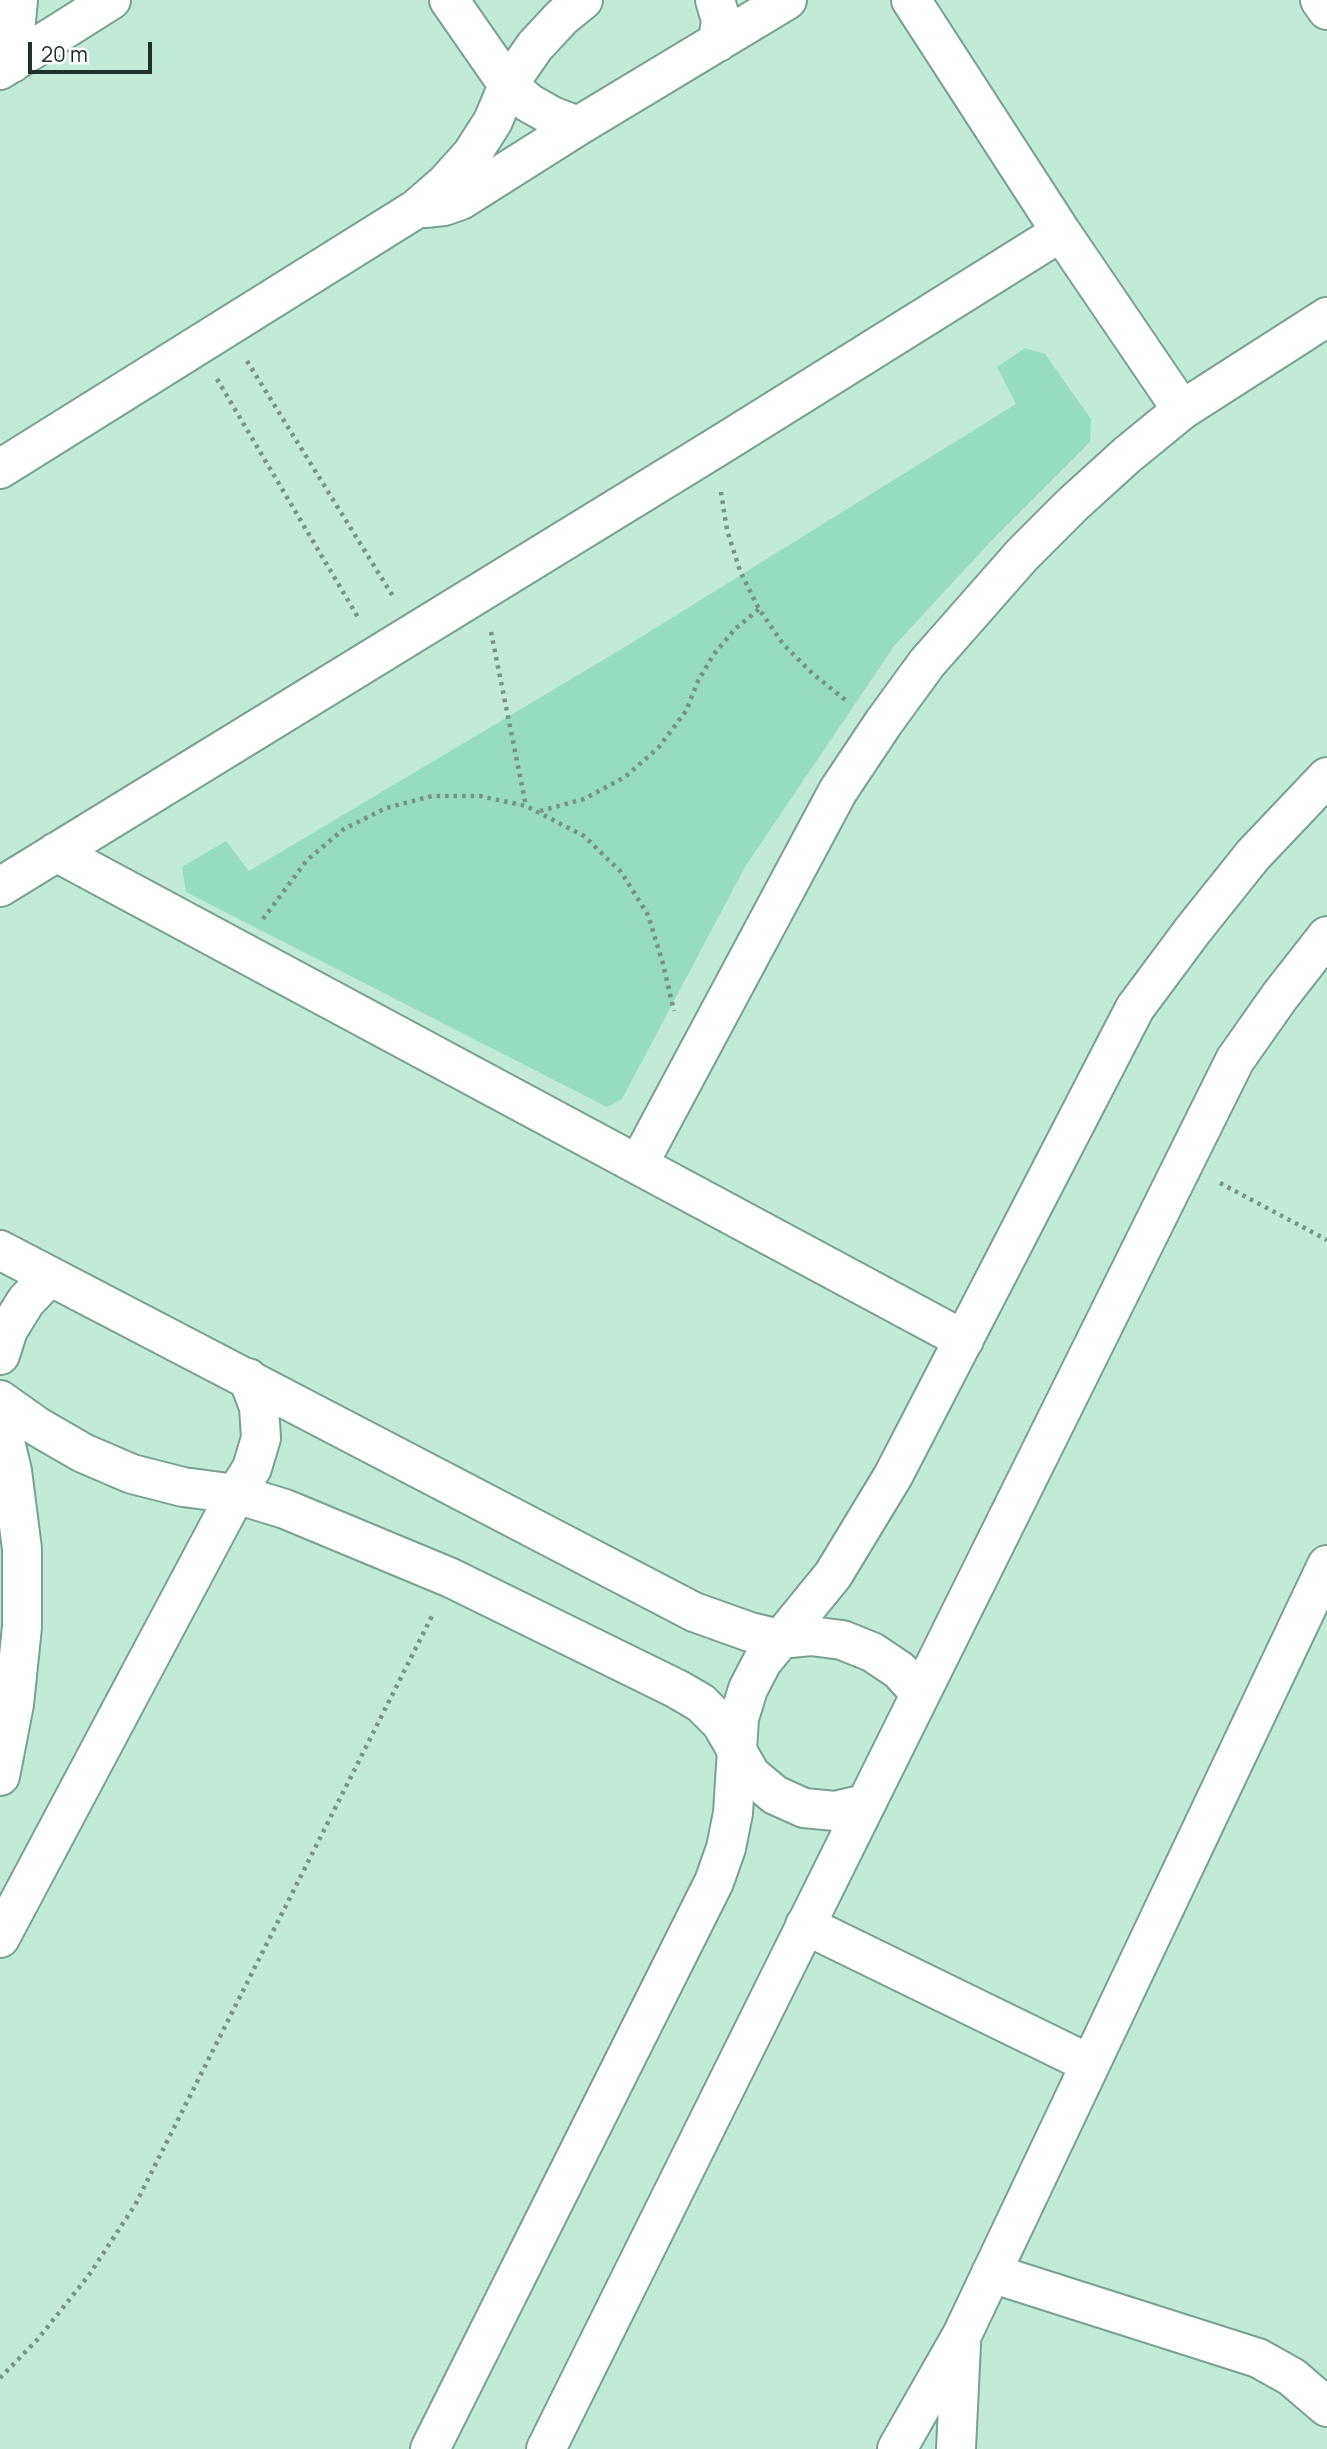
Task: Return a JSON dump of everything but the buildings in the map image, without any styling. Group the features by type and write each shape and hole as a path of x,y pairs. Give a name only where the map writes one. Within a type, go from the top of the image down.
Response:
{"street":[{"path":"6,66 18,0"},
{"path":"6,66 111,0"},
{"path":"449,0 508,85 529,103 578,127"},
{"path":"0,469 416,209 446,183 472,154 493,121 508,85 535,46 562,17 583,0"},
{"path":"715,0 720,20 719,41"},
{"path":"416,209 444,206 461,200 787,0"},
{"path":"911,0 1182,410"},
{"path":"1320,0 1327,10"},
{"path":"0,887 1062,232"},
{"path":"639,1163 838,792 927,663 1022,555 1073,503 1182,410 1327,317"},
{"path":"430,2449 714,1882 726,1848 733,1813 739,1718 748,1689 761,1662 833,1575 893,1476 1135,1009 1253,855 1327,776"},
{"path":"56,852 964,1339"},
{"path":"545,2449 1235,1059 1327,936"},
{"path":"0,1250 694,1612 779,1639 811,1636 842,1640 872,1652 899,1670 920,1693"},
{"path":"0,1355 8,1329 26,1301 50,1276"},
{"path":"0,1938 252,1468 261,1438 260,1407 248,1378"},
{"path":"0,1399 38,1427 83,1453 132,1474 183,1487 236,1494 285,1509 451,1578 677,1689 701,1703 721,1723 751,1774 775,1795 794,1804 804,1808 835,1811 865,1804"},
{"path":"0,1420 12,1471 22,1549 23,1627 14,1704 0,1776"},
{"path":"897,2449 961,2335 1326,1569"},
{"path":"805,1925 1090,2064"},
{"path":"991,2273 1258,2358 1292,2377 1327,2407"},
{"path":"956,2449 961,2335"}],"path":[{"path":"212,337 414,631"},
{"path":"212,337 380,653"},
{"path":"720,445 720,488 727,530 740,570 759,609 783,643 813,674 846,701 884,722"},
{"path":"482,590 526,806"},
{"path":"540,811 584,799 625,778 659,747 686,711 698,681 714,654 735,629 759,609"},
{"path":"240,951 307,860 344,829 386,808 432,796 480,796 526,806 584,836 621,872 648,915 663,964 688,1071"},
{"path":"1184,1164 1327,1240"},
{"path":"0,2378 37,2340 89,2275 135,2205 451,1578"}],"green space":[{"path":"1025,348 1045,354 1091,419 1090,442 992,540 894,646 745,867 622,1099 607,1107 186,892 182,867 226,841 249,871 625,647 1016,404 997,367"}]}
